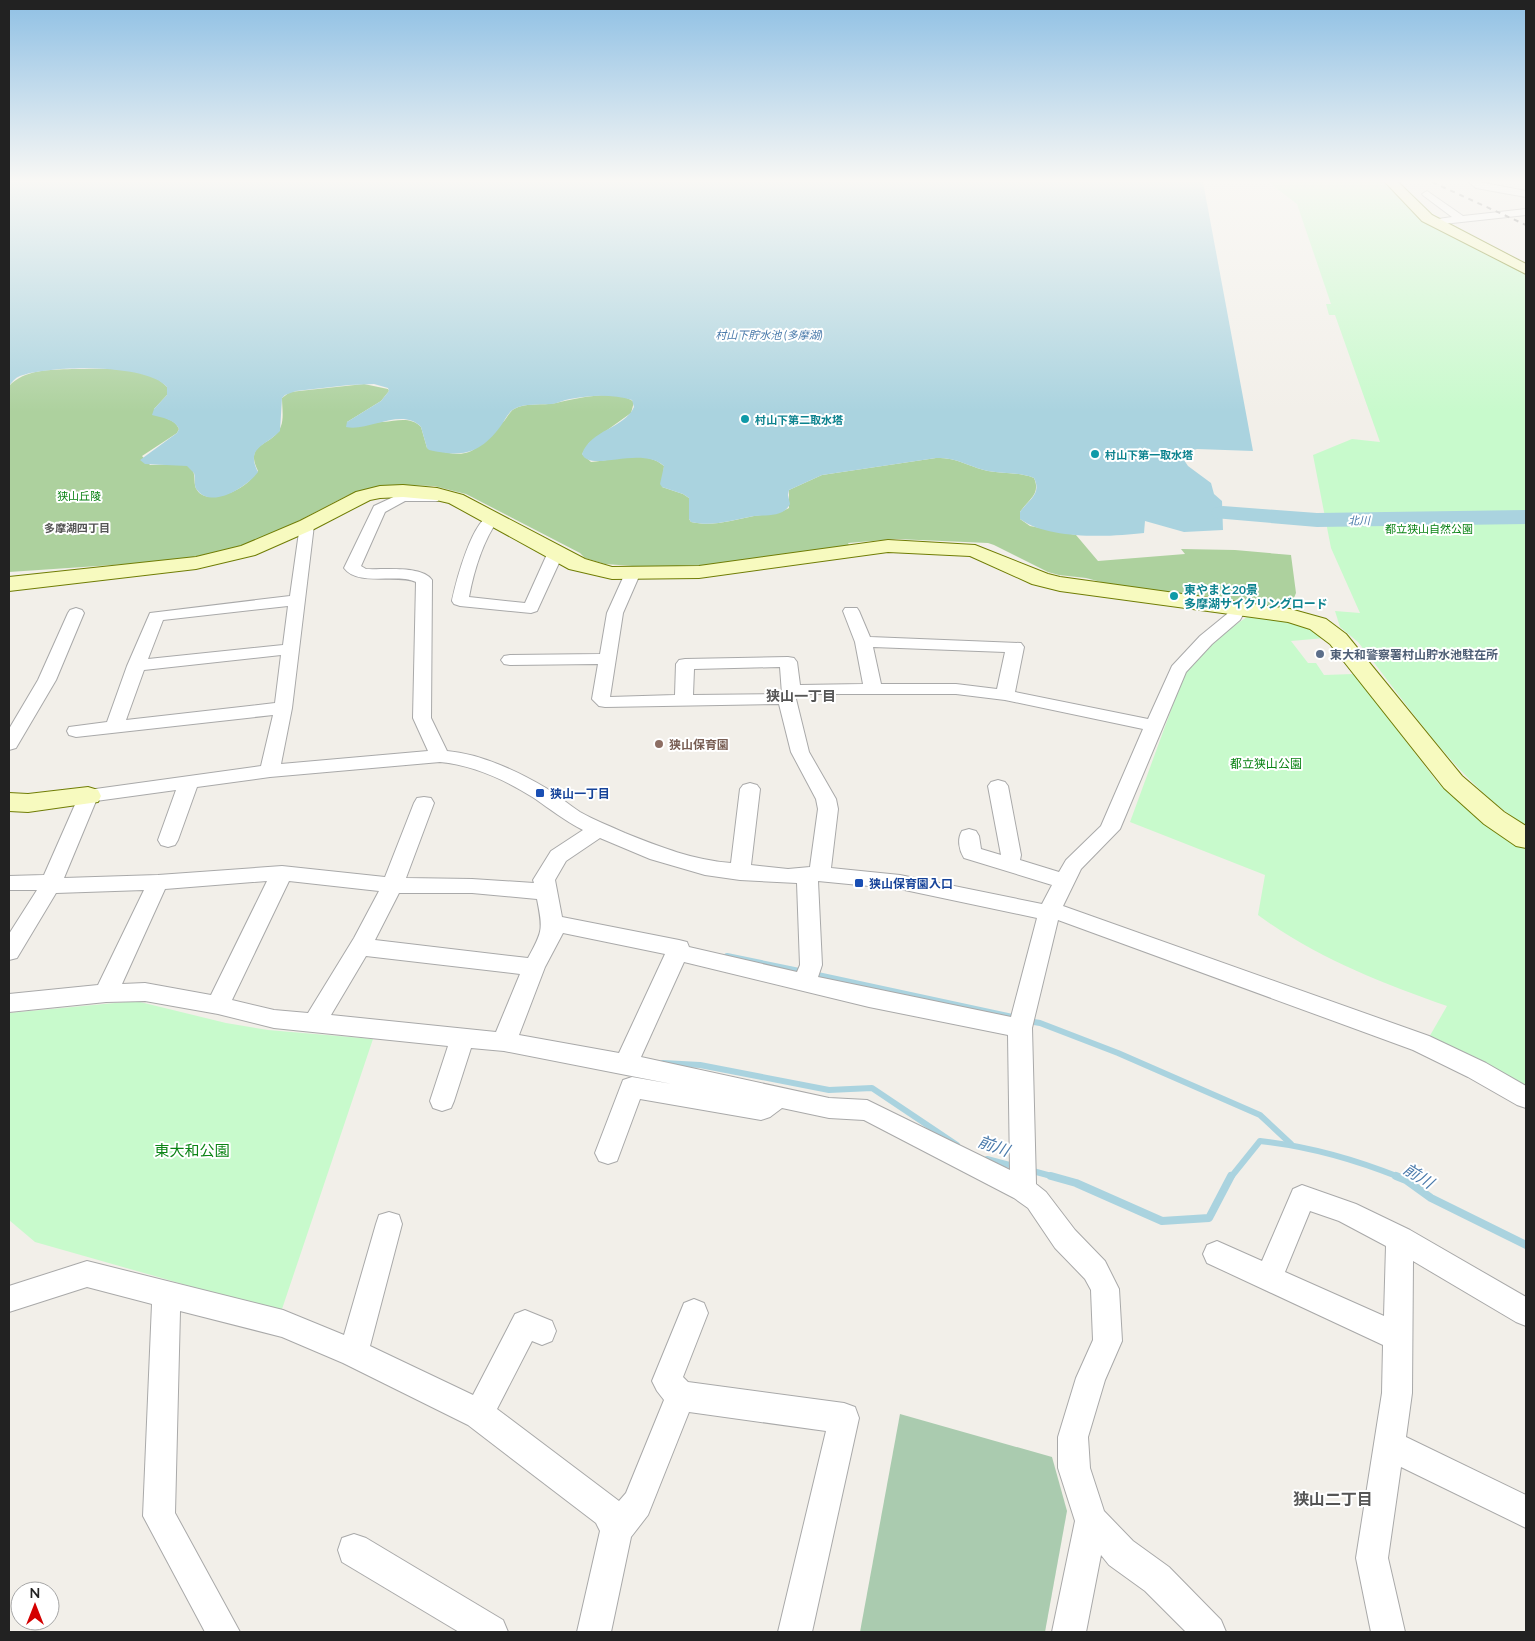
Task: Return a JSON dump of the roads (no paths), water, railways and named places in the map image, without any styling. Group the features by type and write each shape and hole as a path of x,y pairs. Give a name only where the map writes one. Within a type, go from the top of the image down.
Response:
{"street":[{"path":"1504,259 1526,270"},
{"path":"9,584 209,561 248,551 307,525 356,499 380,492 423,492 456,498 578,564 596,570 632,574 699,572 888,546 922,546 975,551 1025,574 1060,584 1302,618 1318,624 1332,633 1453,782 1494,818 1526,839"},
{"path":"440,756 422,718 424,580 416,574 362,573 352,568 379,509 402,497 456,498"},
{"path":"492,518 486,524 465,576 460,601 531,608 556,552"},
{"path":"270,771 283,708 307,525"},
{"path":"632,574 615,613 601,699 605,702 684,702 789,696 808,689 939,688 1005,695 1154,726"},
{"path":"115,726 156,616 297,600"},
{"path":"1209,1632 1157,1579 1121,1553 1091,1521 1074,1468 1073,1437 1091,1378 1108,1341 1105,1289 1095,1270 1064,1239 1037,1200 1023,1174 1021,1022 1050,911 1064,881 1073,864 1110,829 1178,670 1206,640 1234,617 1238,609"},
{"path":"851,611 862,642 873,688"},
{"path":"9,744 46,680 76,613"},
{"path":"862,642 1015,647 1005,695"},
{"path":"136,666 291,650"},
{"path":"510,660 607,659"},
{"path":"684,702 684,664 788,662 789,696 800,752 826,799 828,809 814,875 808,974"},
{"path":"76,731 283,708"},
{"path":"9,802 88,796 270,771 440,756 461,758 513,778 540,793 574,817 598,829 657,854 705,868 740,873 788,876 814,875 900,882 1050,911 1421,1043 1477,1070 1526,1098"},
{"path":"168,840 189,782"},
{"path":"998,786 1011,854 1009,864"},
{"path":"740,873 750,789"},
{"path":"9,952 50,884 88,796"},
{"path":"315,1022 361,947 392,885 418,826 424,803"},
{"path":"504,1042 534,967 552,934 553,923 544,880 558,856 598,829"},
{"path":"969,836 971,853 1064,881"},
{"path":"9,883 158,882 282,873 392,885 472,886 546,892"},
{"path":"218,1005 282,873"},
{"path":"106,993 158,882"},
{"path":"553,923 679,948 626,1064"},
{"path":"361,947 534,967"},
{"path":"677,952 808,974 869,998 1021,1022"},
{"path":"9,1003 106,993 145,992 218,1005 274,1019 504,1042 626,1064 828,1108 867,1110 1023,1174"},
{"path":"442,1102 462,1038"},
{"path":"608,1153 632,1087 762,1110 778,1097"},
{"path":"1269,1278 1302,1197 1347,1212 1400,1239 1526,1312"},
{"path":"352,1353 390,1224"},
{"path":"1388,1632 1372,1558 1397,1393 1400,1239"},
{"path":"1217,1254 1398,1337"},
{"path":"9,1302 87,1274 166,1296 283,1324 352,1353 479,1414 607,1512 616,1530"},
{"path":"166,1296 159,1516 223,1632"},
{"path":"694,1313 667,1381 680,1396 844,1418 795,1632"},
{"path":"479,1414 525,1324 542,1331"},
{"path":"594,1632 616,1530 637,1504 680,1396"},
{"path":"1389,1445 1526,1512"},
{"path":"1069,1632 1091,1521"},
{"path":"354,1550 491,1632"}],"water":[{"name":"村山下貯水池 (多摩湖)","path":"9,259 1217,259 1253,451 1197,449 1180,454 1188,466 1211,483 1214,494 1222,501 1223,530 1184,532 1145,521 1144,533 1097,536 1047,531 1032,526 1020,519 1020,512 1035,492 1036,484 1034,478 988,471 944,458 822,475 789,490 790,504 784,511 707,524 691,522 689,519 689,498 662,487 660,484 664,466 654,460 630,458 595,461 587,459 582,454 586,446 593,439 623,420 634,407 632,400 617,397 593,396 552,404 518,407 510,412 500,427 485,443 469,452 451,453 429,450 421,427 413,421 404,419 355,428 346,427 347,422 381,401 389,391 388,388 374,384 296,391 282,398 280,431 256,452 254,457 258,472 239,489 221,497 212,498 204,496 196,489 194,473 187,466 145,464 140,460 177,433 179,429 171,421 152,415 154,409 167,395 167,387 156,379 119,370 74,368 34,372 20,376 9,386"}],"waterway":[{"name":"北川","path":"1223,513 1317,520 1526,517"},
{"name":"前川","path":"727,956 804,972"},
{"name":"前川","path":"813,974 1017,1018"},
{"name":"前川","path":"1028,1021 1040,1023 1118,1053 1260,1115 1291,1144"},
{"name":"前川","path":"663,1063 700,1065 829,1090 872,1088 957,1145"},
{"name":"前川","path":"1231,1177 1260,1141 1296,1146 1331,1154 1399,1177"},
{"name":"前川","path":"987,1159 1017,1167"},
{"name":"前川","path":"1029,1170 1055,1177"},
{"name":"前川","path":"1051,1176 1076,1183 1162,1221 1209,1218 1231,1176"},
{"name":"前川","path":"1396,1176 1406,1180 1431,1198 1526,1245"}],"place":[{"name":"村山下第二取水塔","path":"745,419"},
{"name":"村山下第一取水塔","path":"1095,454"},
{"name":"東やまと20景 多摩湖サイクリングロード","path":"1174,596"},
{"name":"東大和警察署村山貯水池駐在所","path":"1320,654"},
{"name":"狭山保育園","path":"659,744"},
{"name":"狭山一丁目","path":"540,793"},
{"name":"狭山保育園入口","path":"859,883"}],"district":[{"name":"多摩湖四丁目","path":"77,527"},
{"name":"狭山一丁目","path":"801,695"},
{"name":"狭山二丁目","path":"1333,1498"}],"park label":[{"name":"狭山丘陵","path":"79,495"},
{"name":"都立狭山自然公園","path":"1429,528"},
{"name":"都立狭山公園","path":"1266,763"},
{"name":"東大和公園","path":"192,1150"}]}
